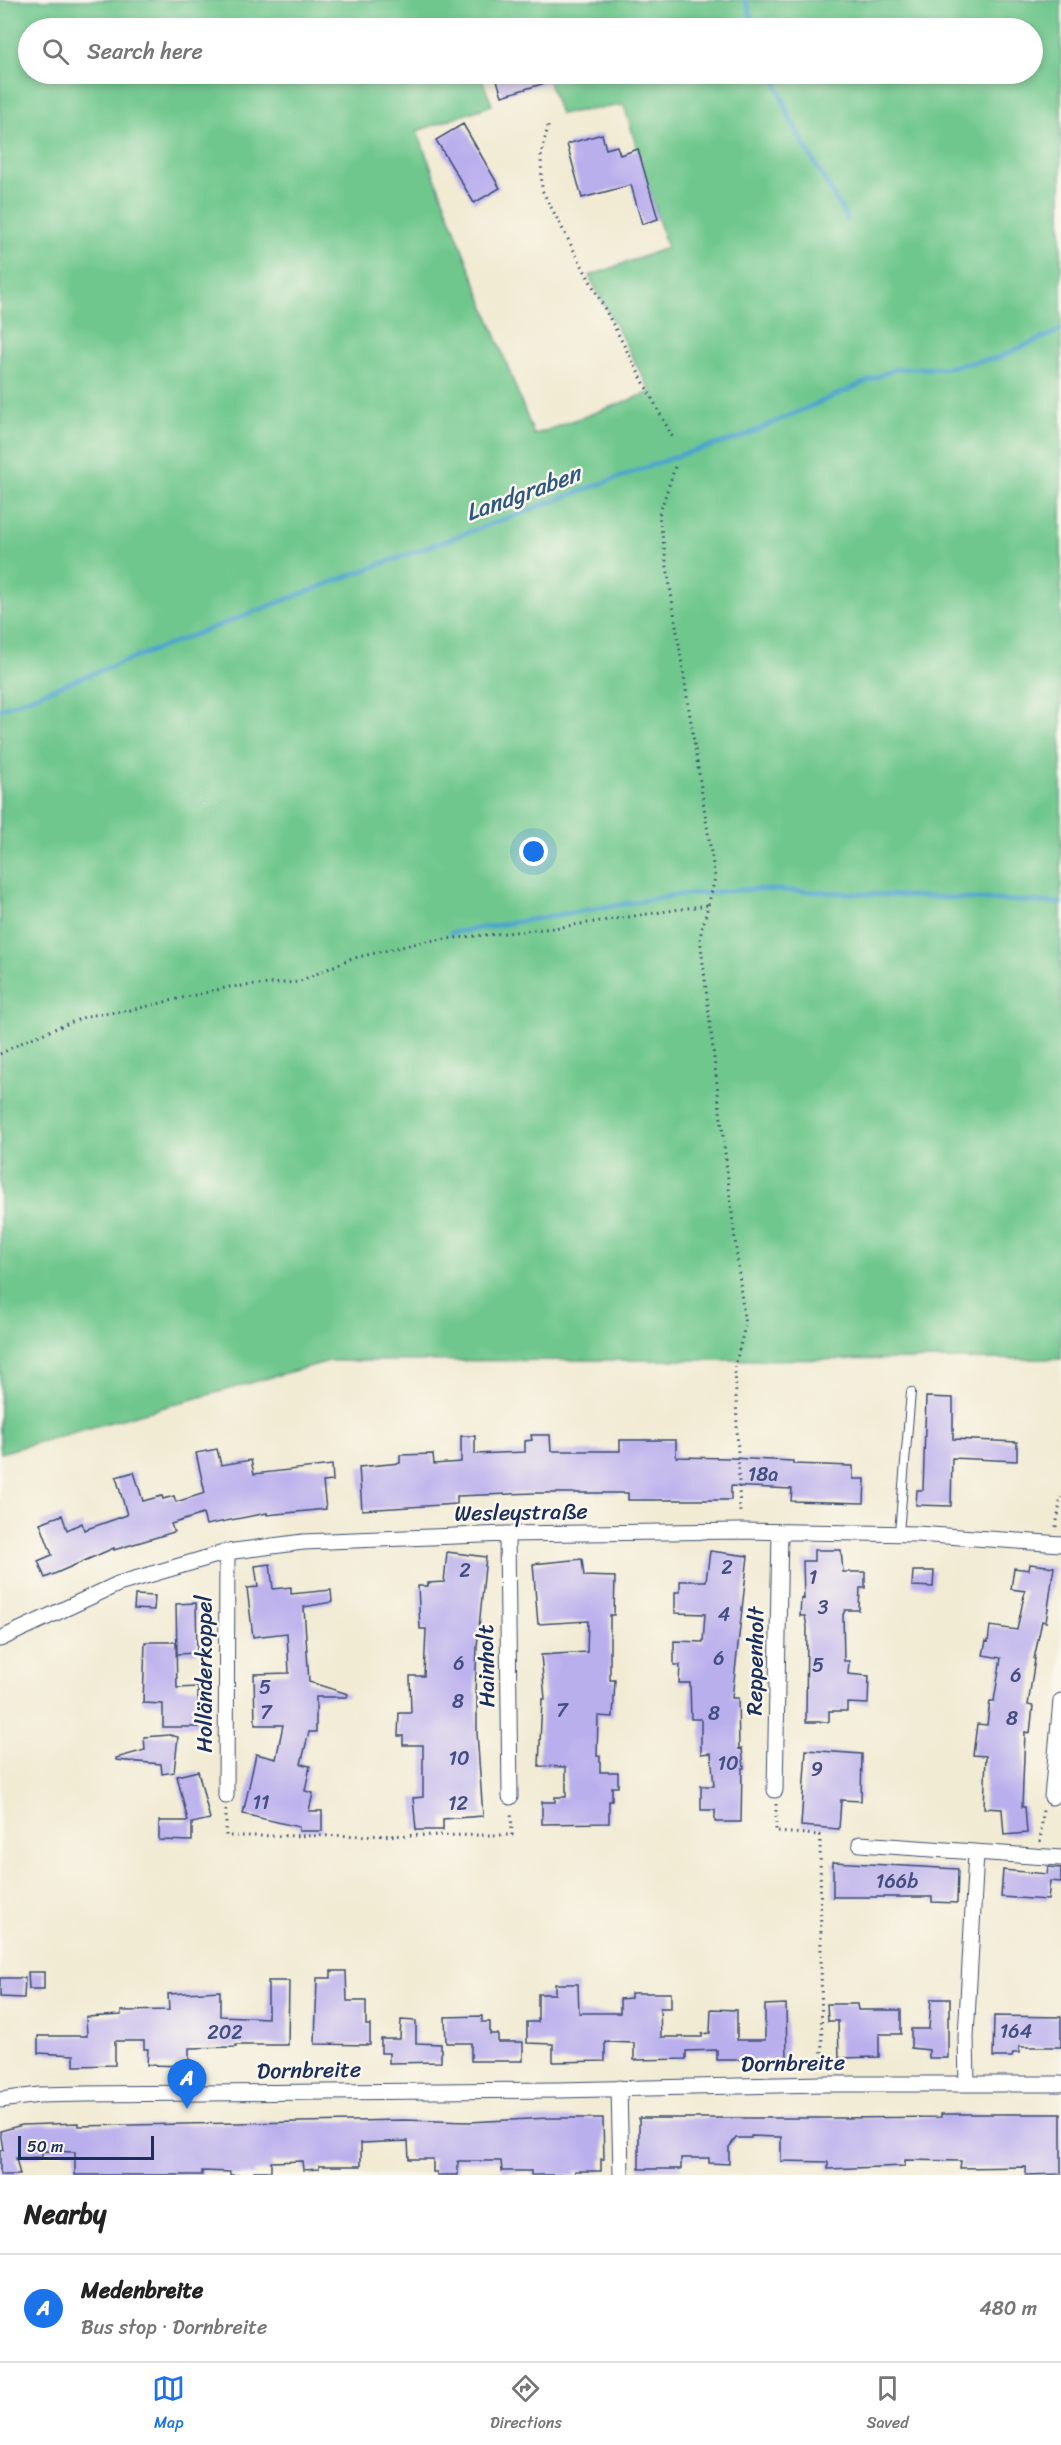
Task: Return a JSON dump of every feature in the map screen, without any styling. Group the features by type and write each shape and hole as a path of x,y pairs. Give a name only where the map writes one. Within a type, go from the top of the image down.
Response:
{"street":[{"name":"Wesleystraße","path":"0,1639 118,1584 227,1552 303,1542 507,1534 741,1531 899,1533 1057,1544"},
{"name":"Reppenholt","path":"775,1790 780,1532"},
{"name":"Hainholt","path":"507,1534 510,1797"},
{"name":"Holländerkoppel","path":"225,1796 227,1552"},
{"path":"1052,1797 1061,1701"},
{"path":"860,1844 1061,1858"},
{"path":"967,2084 966,2037 976,1853"},
{"name":"Dornbreite","path":"0,2100 39,2095 74,2094 822,2084 1061,2084"},
{"path":"619,2088 621,2175"}],"lane":[{"path":"899,1533 911,1392"}],"path":[{"path":"548,126 542,157 542,190 674,440"},
{"path":"675,467 659,515 715,878 700,937 745,1326 735,1366 741,1531"},
{"path":"0,1054 27,1040 87,1016 131,1010 229,987 298,982 350,959 426,941 554,928 708,905"},
{"path":"1057,1544 1061,1497"},
{"path":"775,1790 776,1832 820,1835 822,2084"},
{"path":"225,1796 226,1836 512,1834 510,1797"},
{"path":"1040,1844 1043,1804 1052,1797"}],"green space":[{"path":"0,0 1061,0 1061,1359 329,1361 0,1453","holes":["18,18 1043,18 1043,84 550,84 560,114 624,105 667,248 589,276 651,392 534,435 417,131 492,105 484,84 18,84"]}],"building":[{"path":"498,84 542,84 502,96"},
{"path":"463,124 500,188 474,203 436,140"},
{"path":"602,134 606,149 617,146 620,155 638,149 658,219 642,224 631,185 582,198 567,144"},
{"path":"926,1397 953,1398 953,1439 1017,1442 1017,1461 952,1458 951,1506 916,1505 917,1490 923,1490"},
{"path":"531,1435 550,1435 551,1451 620,1451 620,1440 676,1440 676,1457 793,1461 793,1464 853,1466 853,1479 865,1479 864,1503 791,1501 792,1489 731,1486 731,1500 628,1500 628,1493 535,1493 457,1496 457,1504 362,1510 359,1467 400,1463 400,1455 433,1454 434,1464 461,1462 461,1436 475,1436 475,1454 525,1452 525,1441 532,1440"},
{"path":"217,1449 221,1465 251,1460 254,1474 332,1465 333,1481 323,1482 326,1509 267,1515 267,1513 206,1525 203,1514 171,1524 174,1532 114,1550 114,1548 45,1578 38,1561 52,1555 40,1523 62,1515 67,1530 82,1523 84,1530 127,1515 116,1477 134,1472 143,1501 162,1496 163,1499 174,1496 176,1502 205,1493 196,1453"},
{"path":"814,1550 841,1550 843,1572 865,1572 865,1588 860,1588 859,1610 845,1610 843,1615 844,1661 849,1661 848,1674 869,1676 868,1704 847,1703 847,1711 829,1711 829,1722 806,1722 807,1627 805,1616 800,1616 801,1598 804,1599 803,1561 814,1561"},
{"path":"710,1551 748,1556 732,1698 738,1698 739,1749 742,1748 744,1768 742,1768 741,1822 715,1822 715,1810 701,1810 701,1786 714,1786 711,1753 701,1754 701,1719 691,1719 690,1683 679,1683 680,1665 674,1665 674,1641 703,1642 705,1614 675,1613 675,1592 680,1592 680,1581 706,1581"},
{"path":"447,1552 486,1557 475,1693 477,1693 477,1733 483,1816 443,1819 443,1830 416,1830 413,1798 423,1797 423,1745 403,1745 403,1736 398,1736 399,1713 411,1713 410,1676 424,1676 426,1629 420,1629 418,1586 444,1582"},
{"path":"582,1559 584,1576 615,1577 614,1615 610,1615 610,1680 615,1680 613,1717 598,1716 597,1756 600,1756 600,1772 618,1772 618,1787 612,1787 612,1801 609,1801 609,1823 542,1824 542,1802 555,1802 555,1797 566,1797 566,1767 539,1766 542,1699 545,1699 541,1655 587,1652 588,1621 538,1624 533,1564"},
{"path":"270,1564 273,1589 291,1587 291,1594 331,1590 332,1602 304,1607 309,1682 348,1694 347,1697 316,1697 316,1732 309,1732 301,1764 310,1766 305,1791 313,1793 309,1811 322,1811 322,1831 299,1831 299,1827 243,1814 256,1754 276,1759 283,1725 255,1725 254,1674 289,1673 287,1633 253,1637 247,1588 258,1587 255,1566"},
{"path":"1030,1564 1054,1567 1046,1622 1042,1621 1034,1659 1028,1705 1033,1706 1030,1733 1025,1732 1022,1807 1025,1807 1027,1833 1004,1835 1002,1809 984,1808 986,1756 973,1755 977,1724 987,1725 990,1701 994,1701 1001,1658 983,1655 986,1641 988,1642 990,1626 1017,1630 1025,1591 1011,1589 1014,1568 1029,1570"},
{"path":"913,1571 934,1571 933,1587 912,1586"},
{"path":"135,1595 155,1596 154,1610 134,1609"},
{"path":"196,1603 197,1653 177,1654 176,1604"},
{"path":"145,1642 176,1642 177,1688 198,1687 198,1727 163,1727 163,1704 143,1703"},
{"path":"170,1735 178,1737 174,1772 162,1774 161,1764 116,1760 116,1758 145,1750 144,1737"},
{"path":"806,1750 862,1754 861,1801 841,1800 839,1829 801,1826"},
{"path":"198,1771 210,1819 192,1823 192,1841 159,1840 159,1821 188,1821 177,1776"},
{"path":"833,1862 958,1869 957,1903 932,1902 932,1897 833,1897"},
{"path":"1048,1867 1061,1868 1061,1882 1050,1881 1048,1900 1001,1897 1003,1870 1047,1874"},
{"path":"331,1971 346,1971 347,2001 366,2001 366,2025 370,2025 370,2045 315,2044 317,1978 331,1978"},
{"path":"28,1972 44,1972 44,1989 29,1989"},
{"path":"0,1978 25,1978 24,1998 0,1997"},
{"path":"268,1981 289,1981 288,2045 189,2048 189,2066 147,2065 148,2049 144,2049 144,2041 115,2041 115,2065 74,2066 74,2055 38,2053 38,2036 87,2036 86,2017 121,2015 121,2011 169,2010 168,1994 220,1991 220,2016 268,2018"},
{"path":"555,1984 578,1984 579,2013 620,2013 620,1999 631,1998 631,1993 671,1993 671,2008 660,2008 661,2037 702,2037 702,2034 710,2033 711,2009 737,2010 737,2040 765,2040 765,2005 786,2004 787,2060 717,2060 717,2050 686,2051 686,2059 634,2060 634,2043 605,2042 605,2061 553,2062 553,2044 527,2043 527,2022 538,2022 538,1994 555,1994"},
{"path":"931,1999 950,1999 948,2058 929,2058 929,2050 911,2048 911,2029 929,2029"},
{"path":"827,2004 857,2004 858,2010 901,2010 901,2034 879,2034 879,2057 839,2058 838,2021 828,2021"},
{"path":"482,2016 482,2022 490,2022 490,2034 498,2034 498,2042 523,2042 523,2061 471,2061 471,2043 446,2043 445,2017"},
{"path":"994,2016 1061,2017 1061,2047 1019,2047 1019,2053 1013,2053 1012,2057 993,2057"},
{"path":"401,2020 416,2021 416,2043 441,2044 441,2062 389,2063 389,2053 381,2053 381,2039 400,2039"},
{"path":"941,2114 1061,2114 1061,2174 1026,2175 1026,2167 960,2168 961,2161 905,2160 905,2166 828,2169 828,2162 781,2161 781,2137 751,2136 751,2138 736,2138 729,2147 729,2164 709,2163 709,2158 681,2158 681,2169 639,2169 639,2118 941,2117"},
{"path":"603,2118 604,2159 601,2159 601,2171 575,2171 575,2175 531,2175 531,2171 502,2171 501,2161 458,2161 458,2175 437,2175 437,2172 433,2172 433,2159 409,2159 408,2141 361,2143 361,2166 319,2166 319,2169 303,2170 302,2161 271,2162 271,2171 254,2171 254,2175 230,2175 230,2172 202,2171 202,2175 75,2175 75,2152 42,2151 42,2157 16,2158 20,2175 0,2175 0,2151 3,2150 0,2131 22,2125 404,2120 469,2122"}],"waterway":[{"path":"745,0 752,18"},
{"path":"777,84 791,121 847,219"},
{"name":"Landgraben","path":"0,709 335,581 680,455 739,438 895,369 943,368 997,358 1061,330"},
{"path":"451,933 677,895 755,889 1061,903"}],"place":[{"name":"Medenbreite","path":"187,2109"}]}
